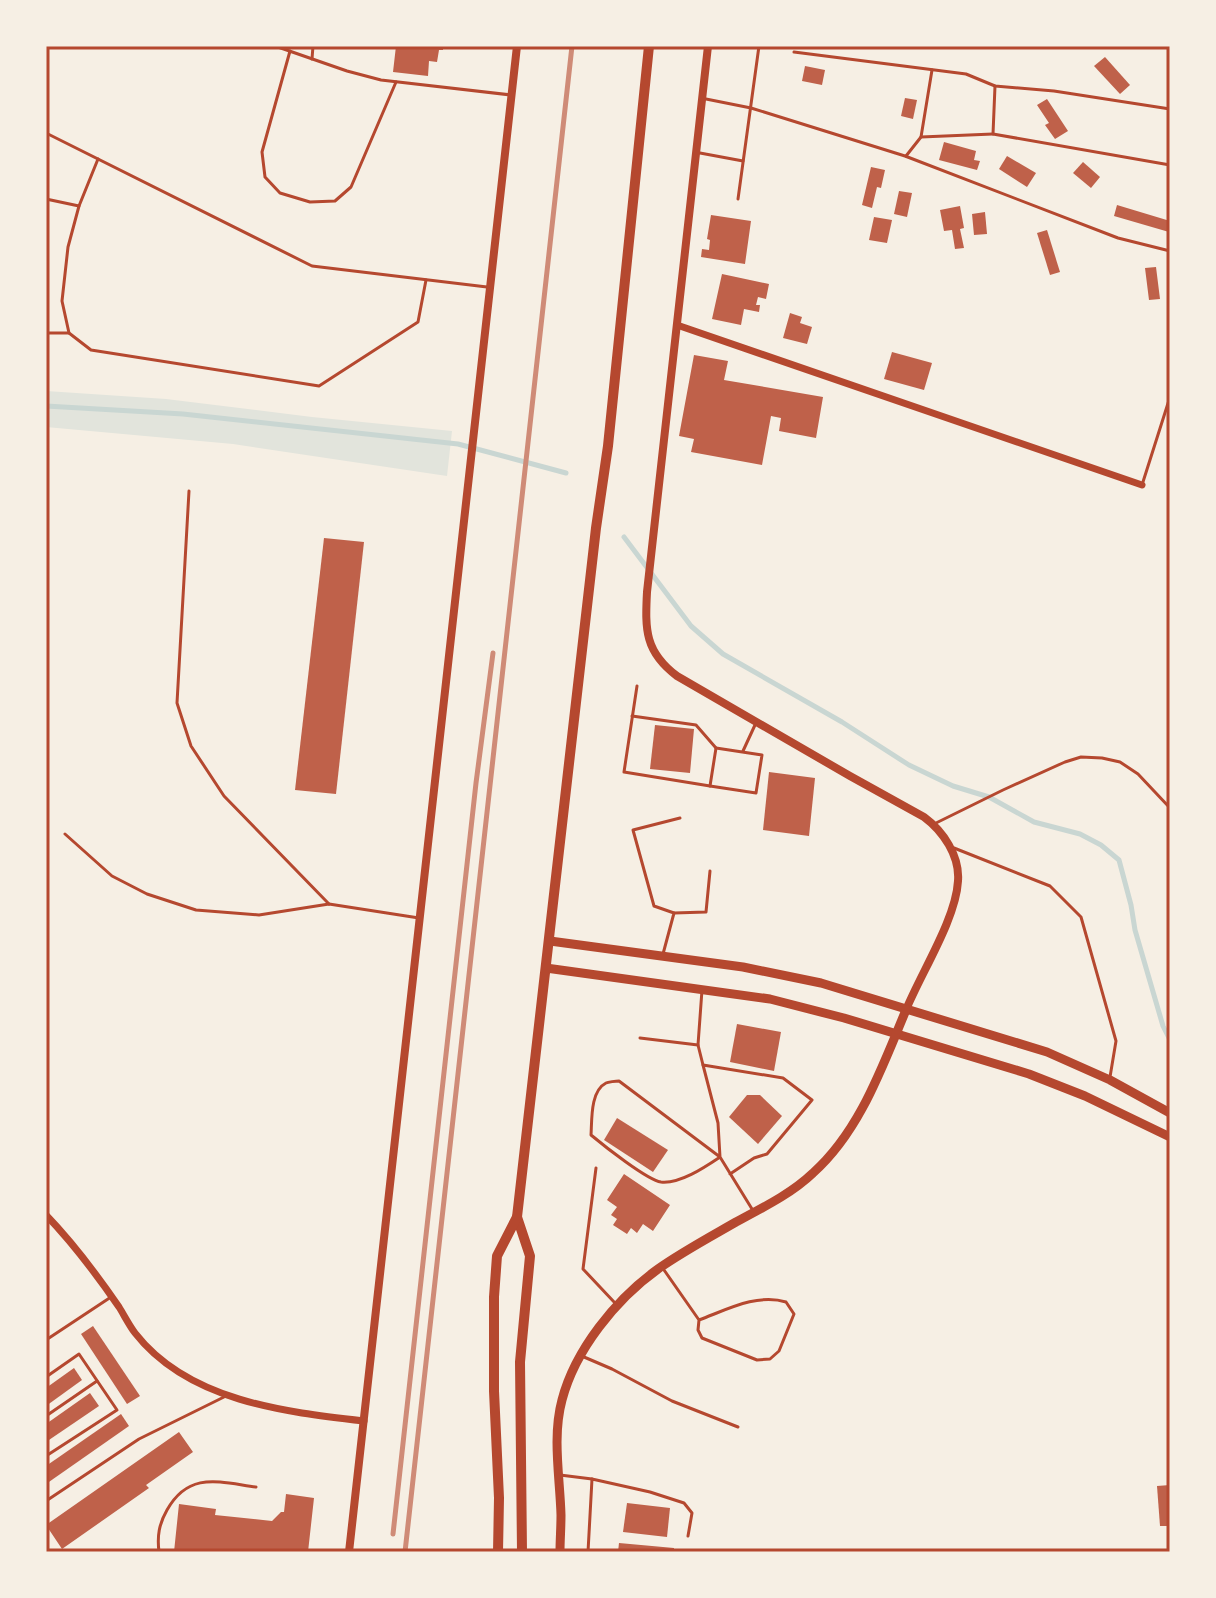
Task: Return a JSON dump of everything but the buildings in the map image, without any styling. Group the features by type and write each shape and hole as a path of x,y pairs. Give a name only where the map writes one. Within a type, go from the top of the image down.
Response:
{"main road":[{"path":"498,1552 494,1391 497,1256 517,1217 608,446 649,46"},
{"path":"550,941 776,973 821,983 1047,1052 1110,1080 1170,1113"},
{"path":"546,968 770,999 1029,1074 1097,1101 1170,1137"},
{"path":"560,1552 558,1426 561,1402 580,1355 600,1325 662,1267 801,1183 833,1153 859,1113 906,1010"},
{"path":"517,1217 530,1256 520,1362 522,1552"}],"street":[{"path":"349,1552 517,46"},
{"path":"708,46 647,592 648,636 655,653 677,676 934,824 949,846 958,876 948,919 906,1010"},
{"path":"677,325 1142,485"},
{"path":"46,1215 62,1232 135,1333 162,1360 191,1379 227,1395 293,1412 364,1421"}],"lane":[{"path":"275,46 381,80 511,95"},
{"path":"312,59 313,46"},
{"path":"738,199 759,46"},
{"path":"290,51 262,152 265,177 280,193 310,202 335,201 351,187 396,82"},
{"path":"794,52 966,74 995,86 1054,91 1170,109"},
{"path":"905,156 921,137 932,70"},
{"path":"993,134 995,86"},
{"path":"702,98 751,108 905,156 1118,238 1170,251"},
{"path":"46,133 312,266 490,287"},
{"path":"921,137 993,134 1170,165"},
{"path":"696,153 743,161"},
{"path":"69,333 62,301 68,247 79,206 98,159"},
{"path":"46,199 79,206"},
{"path":"46,333 69,333 91,350 319,386 418,322 426,280"},
{"path":"1142,485 1170,397"},
{"path":"189,491 177,703 191,746 224,796 329,904"},
{"path":"632,716 696,725 716,748 762,755 756,793 624,772 632,716 637,686"},
{"path":"743,752 756,722"},
{"path":"710,786 716,748"},
{"path":"934,824 1081,757 1120,762 1138,774 1170,808"},
{"path":"680,818 633,830 654,906 674,913 706,912 710,871"},
{"path":"65,834 112,876 147,894 196,910 259,915 329,904 419,918"},
{"path":"949,846 1050,886 1081,917 1116,1041 1110,1080"},
{"path":"662,957 674,913"},
{"path":"702,990 698,1045 718,1123 720,1157"},
{"path":"640,1038 698,1045"},
{"path":"703,1065 783,1078 812,1100 767,1154 754,1158 730,1174"},
{"path":"720,1157 693,1174 661,1182 648,1175 591,1135 594,1101 599,1089 607,1082 619,1081 720,1157 754,1212"},
{"path":"596,1168 583,1269 618,1306"},
{"path":"662,1267 699,1320 698,1330 702,1338 757,1360 770,1359 779,1351 794,1314 786,1302 774,1298 744,1303 699,1320"},
{"path":"46,1340 111,1297"},
{"path":"46,1377 79,1354 117,1410 46,1456"},
{"path":"580,1355 672,1401 738,1427"},
{"path":"46,1416 97,1381"},
{"path":"46,1501 139,1439 227,1395"},
{"path":"559,1475 592,1479 684,1503 692,1513 688,1536"},
{"path":"588,1552 592,1479"},
{"path":"159,1552 161,1521 179,1491 209,1481 256,1487"}],"shaded area":[{"path":"46,391 166,399 452,431 447,476 233,444 46,427"}],"waterway":[{"path":"46,406 183,414 458,444 566,473"},
{"path":"624,537 691,626 723,654 842,722 909,765 953,786 989,797 1034,822 1080,834 1101,845 1119,860 1135,930 1163,1026 1170,1040"}],"railway":[{"path":"405,1552 572,46"},
{"path":"393,1534 493,653"}]}
